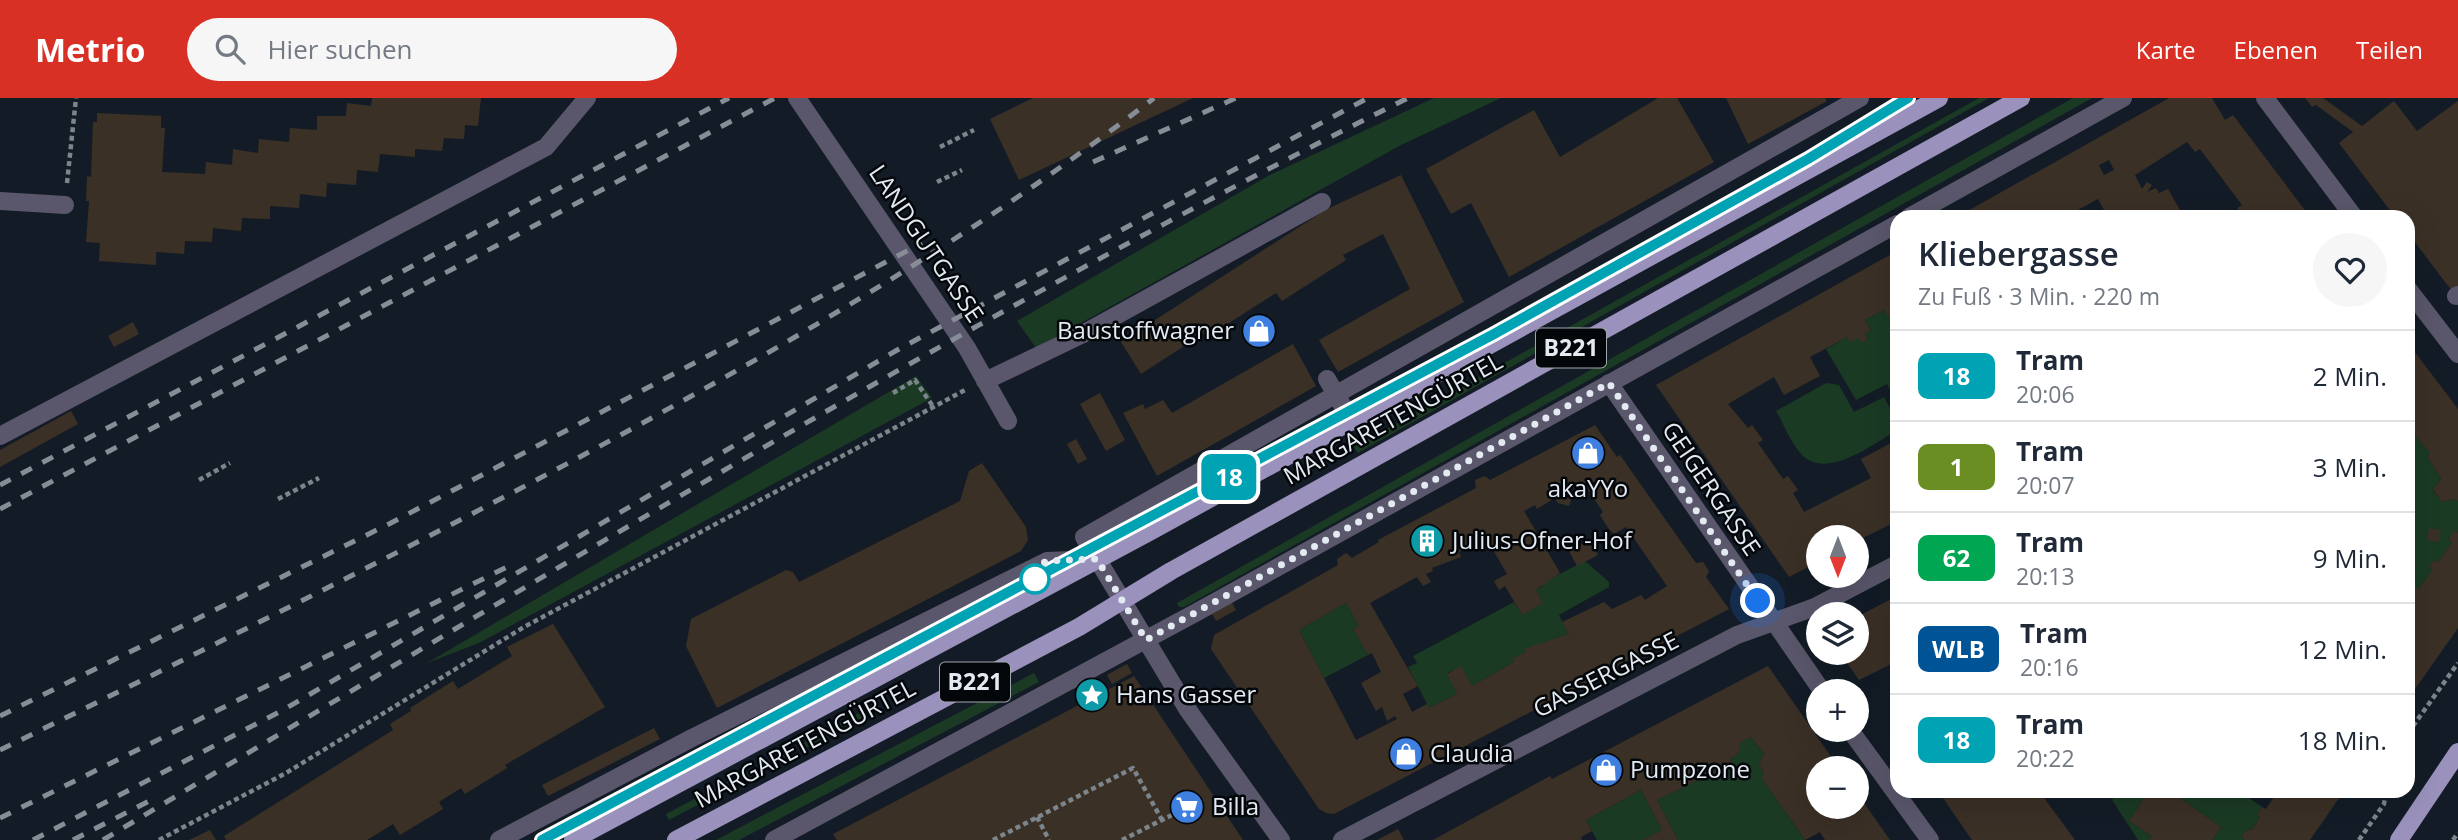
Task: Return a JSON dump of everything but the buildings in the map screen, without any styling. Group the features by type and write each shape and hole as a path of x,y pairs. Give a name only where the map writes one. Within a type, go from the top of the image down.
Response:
{"main road":[{"name":"MARGARETENGÜRTEL","path":"573,840 1352,422 1939,98"},
{"name":"MARGARETENGÜRTEL","path":"676,840 1123,600 2021,98"},
{"path":"2399,840 2458,752"}],"street":[{"path":"0,436 546,147 587,98"},
{"name":"LANDGUTGASSE","path":"797,98 967,348 1008,421"},
{"name":"MARGARETENGÜRTEL","path":"499,840 692,738 1047,561 1097,559 1084,537 1332,387 1860,98"},
{"path":"1922,210 2123,98"},
{"path":"2265,98 2349,210"},
{"path":"0,201 65,205"},
{"path":"985,381 1081,335 1322,202"},
{"path":"775,840 1146,640 1890,227"},
{"path":"2415,299 2458,354"},
{"name":"GEIGERGASSE","path":"1609,383 1813,679"},
{"path":"1332,387 1352,422"},
{"path":"1097,559 1188,710 1281,840"},
{"name":"GASSERGASSE","path":"1342,840 1737,635 1815,607 1890,568"},
{"path":"1859,742 1890,785"},
{"path":"1899,798 1930,840"}],"path":[{"path":"65,205 76,98"},
{"path":"940,147 974,130"},
{"path":"937,182 962,170"},
{"path":"893,393 915,380 932,405"},
{"path":"159,840 286,773 524,626 932,405 985,381"},
{"path":"200,480 230,463"},
{"path":"278,499 319,478"},
{"path":"2415,723 2458,663"},
{"path":"993,840 1133,768 1161,820"},
{"path":"2359,840 2384,804 2385,798"},
{"path":"1187,807 1195,802"},
{"path":"1122,840 1172,815"},
{"path":"1038,817 1049,840"},
{"path":"2453,840 2458,833"}],"green space":[{"path":"1434,98 1501,98 1401,145 1036,348 1017,321 1268,176"},
{"path":"1979,98 1989,98 1358,453 1354,447"},
{"path":"2073,98 2092,98 1184,607 1179,607 1177,603"},
{"path":"1884,310 1890,321 1890,390 1887,384 1856,400 1826,349 1847,337 1868,339 1865,334 1871,330 1865,320"},
{"path":"916,376 932,398 479,643 427,663"},
{"path":"1826,383 1839,385 1854,412 1884,397 1890,409 1890,435 1849,458 1823,464 1811,461 1797,450 1776,411"},
{"path":"2415,436 2430,453 2427,456 2441,479 2433,491 2442,502 2456,499 2458,502 2458,533 2454,531 2448,539 2452,542 2438,562 2434,560 2429,568 2432,570 2419,589 2415,585"},
{"path":"1585,561 1609,582 1609,587 1559,615 1569,634 1525,649 1526,652 1513,659 1514,662 1472,686 1461,667 1447,673 1457,694 1429,708 1408,667 1417,663 1413,656 1514,602 1522,615 1542,603 1536,590 1543,586 1542,583"},
{"path":"1346,603 1359,626 1353,629 1368,655 1324,678 1299,630"},
{"path":"1034,673 1039,682 739,840 716,840"},
{"path":"878,703 881,709 802,750 799,745"},
{"path":"1751,737 1764,754 1759,763 1764,774 1761,777 1805,840 1678,840 1657,800 1732,763 1730,759 1739,752 1739,743"},
{"path":"784,752 786,758 669,820 666,814"},
{"path":"1641,790 1662,830 1643,840 1597,840 1586,820"},
{"path":"2144,798 2129,821 2152,836 2149,840 2138,840 2112,800"},
{"path":"2180,798 2249,798 2262,807 2257,814 2260,817 2251,831 2248,829 2242,836 2244,840 2212,840 2221,827"}],"railway":[{"path":"0,485 729,98"},
{"path":"0,509 775,98"},
{"path":"0,750 443,529 736,371 808,330 949,242 1019,196 1154,98"},
{"path":"1093,162 1236,98"},
{"path":"33,840 283,710 899,349 1368,98"},
{"path":"103,840 586,551 911,363 1241,183 1408,98"},
{"path":"0,716 389,524 922,243"},
{"path":"0,818 511,565"},
{"path":"73,840 153,799"}],"tram line":[{"name":"18","path":"542,840 1494,334 1808,159 1908,98"}],"place":[{"name":"Baustoffwagner","path":"1259,331"},
{"name":"akaYYo","path":"1588,453"},
{"name":"Julius-Ofner-Hof","path":"1427,541"},
{"name":"Hans Gasser","path":"1092,695"},
{"name":"Claudia","path":"1406,754"},
{"name":"Pumpzone","path":"1606,770"},
{"name":"Billa","path":"1187,807"}],"route":[{"path":"1035,579 1032,568 1047,561 1097,559 1146,640 1609,383 1758,601"}]}
